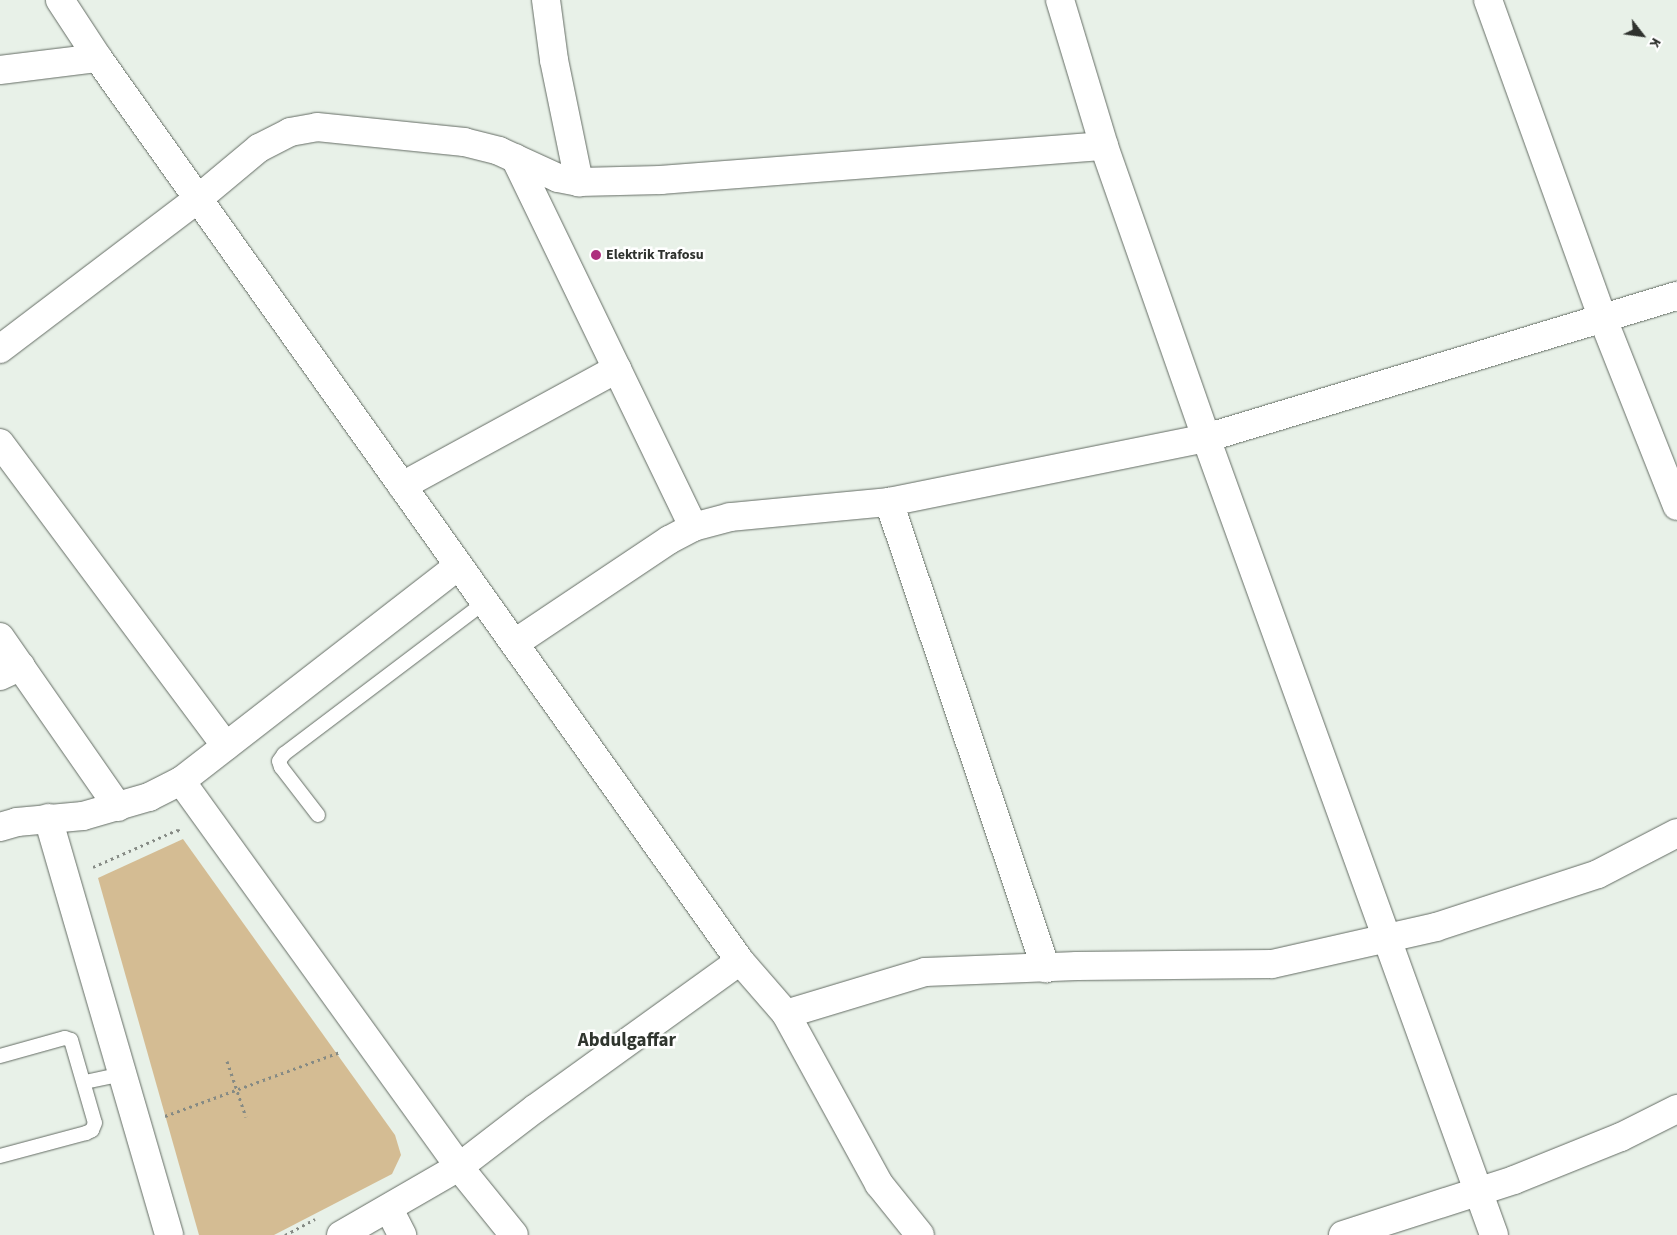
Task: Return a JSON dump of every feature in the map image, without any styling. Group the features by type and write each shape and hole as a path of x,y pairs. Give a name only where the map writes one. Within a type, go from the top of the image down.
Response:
{"street":[{"path":"60,0 98,58 740,961 786,1014 880,1184 920,1235"},
{"path":"546,0 554,60 579,182"},
{"path":"1060,0 1104,146 1206,438 1387,938 1476,1192 1494,1235"},
{"path":"1488,0 1603,319 1677,506"},
{"path":"0,70 98,58"},
{"path":"0,349 199,198 259,148 290,132 317,127 464,142 499,151 558,178 579,182 661,180 1104,146"},
{"path":"515,158 693,527"},
{"path":"515,643 669,540 693,527 730,517 889,502 1206,438 1677,296"},
{"path":"402,486 617,369"},
{"path":"0,443 226,746"},
{"path":"889,502 1046,968"},
{"path":"0,827 17,822 83,816 148,797 181,781 458,566"},
{"path":"0,637 10,671 118,807"},
{"path":"181,781 460,1167 514,1235"},
{"path":"48,818 168,1235"},
{"path":"786,1014 925,972 1272,964 1436,927 1598,874 1677,833"},
{"path":"341,1235 460,1167 536,1108 740,961"},
{"path":"1343,1235 1514,1180 1621,1137 1677,1109"},
{"path":"389,1209 402,1235"}],"lane":[{"path":"318,815 281,767 279,761 284,754 485,602"},
{"path":"0,1056 66,1038 74,1043 95,1116 92,1130 77,1136 0,1156"},
{"path":"85,1082 122,1074"}],"path":[{"path":"88,874 95,865 177,830 189,833"},
{"path":"163,1116 341,1052"},
{"path":"226,1061 246,1117"}],"shaded area":[{"path":"183,839 395,1135 401,1155 392,1174 274,1235 199,1235 98,878"}],"place":[{"name":"Elektrik Trafosu","path":"596,255"}],"district":[{"name":"Abdulgaffar","path":"627,1041"}]}
